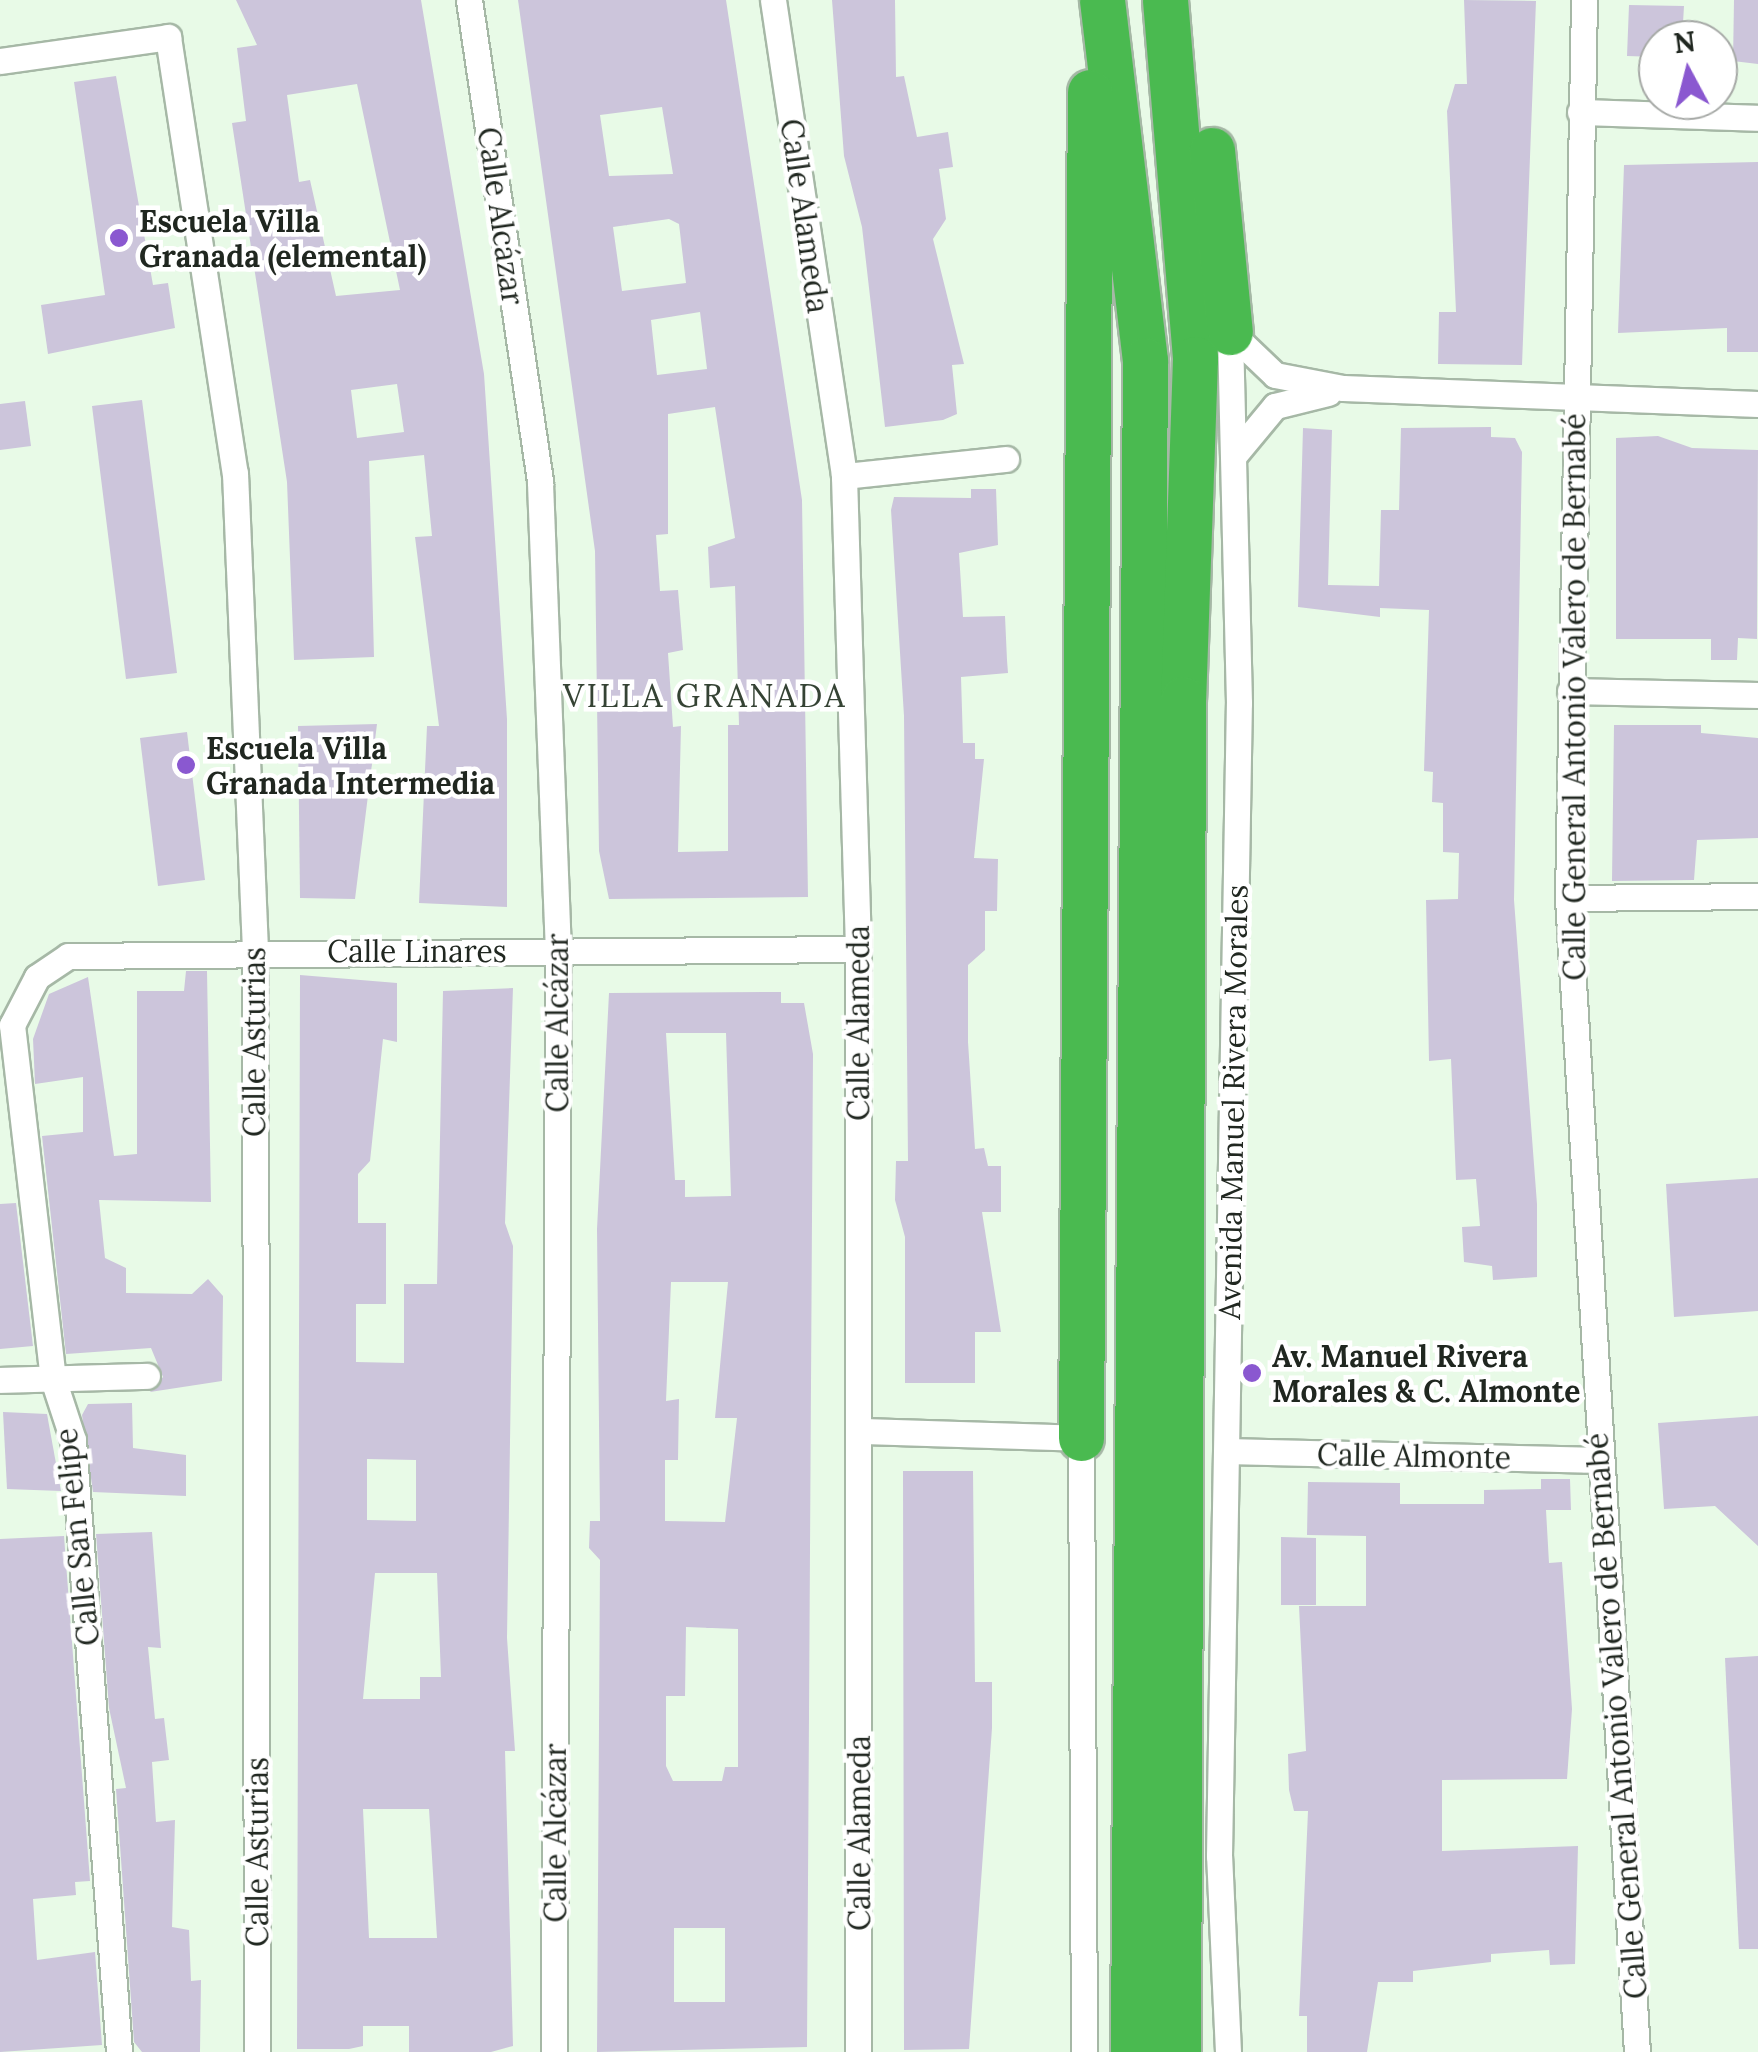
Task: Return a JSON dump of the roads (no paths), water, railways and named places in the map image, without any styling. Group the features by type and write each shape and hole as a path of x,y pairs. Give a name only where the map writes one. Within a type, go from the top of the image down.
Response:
{"highway":[{"path":"1081,1438 1092,0"},
{"path":"1102,0 1144,360 1133,2052"},
{"path":"1165,0 1195,359 1182,862 1178,2052"},
{"path":"1191,0 1230,332"}],"street":[{"name":"Calle Alcázar","path":"469,0 540,483 558,950 554,2052"},
{"name":"Calle Alameda","path":"773,0 844,476 858,949 858,2052"},
{"name":"Calle General Antonio Valero de Bernabé","path":"1584,0 1568,898 1637,2052"},
{"name":"Calle Asturias","path":"0,61 168,37 235,472 254,952 257,2052"},
{"path":"1580,112 1758,118"},
{"path":"1230,332 1275,375 1343,388 1574,402 1758,404"},
{"name":"Avenida Manuel Rivera Morales","path":"1228,2052 1219,1856 1228,1451 1236,453 1230,332"},
{"path":"1236,453 1275,406 1343,388"},
{"path":"844,476 1006,459"},
{"path":"1570,691 1758,694"},
{"path":"1568,898 1758,896"},
{"name":"Calle Linares","path":"6,1026 37,976 68,956 858,949"},
{"name":"Calle San Felipe","path":"6,1026 53,1379 73,1440 119,2052"},
{"path":"0,1380 147,1376"},
{"path":"860,1431 1081,1438 1084,2052"},
{"name":"Calle Almonte","path":"1228,1451 1599,1460"}],"place":[{"name":"Escuela Villa Granada (elemental)","path":"119,238"},
{"name":"Escuela Villa Granada Intermedia","path":"186,765"},
{"name":"Av. Manuel Rivera Morales & C. Almonte","path":"1252,1373"}],"district":[{"name":"VILLA GRANADA","path":"705,696"}]}
